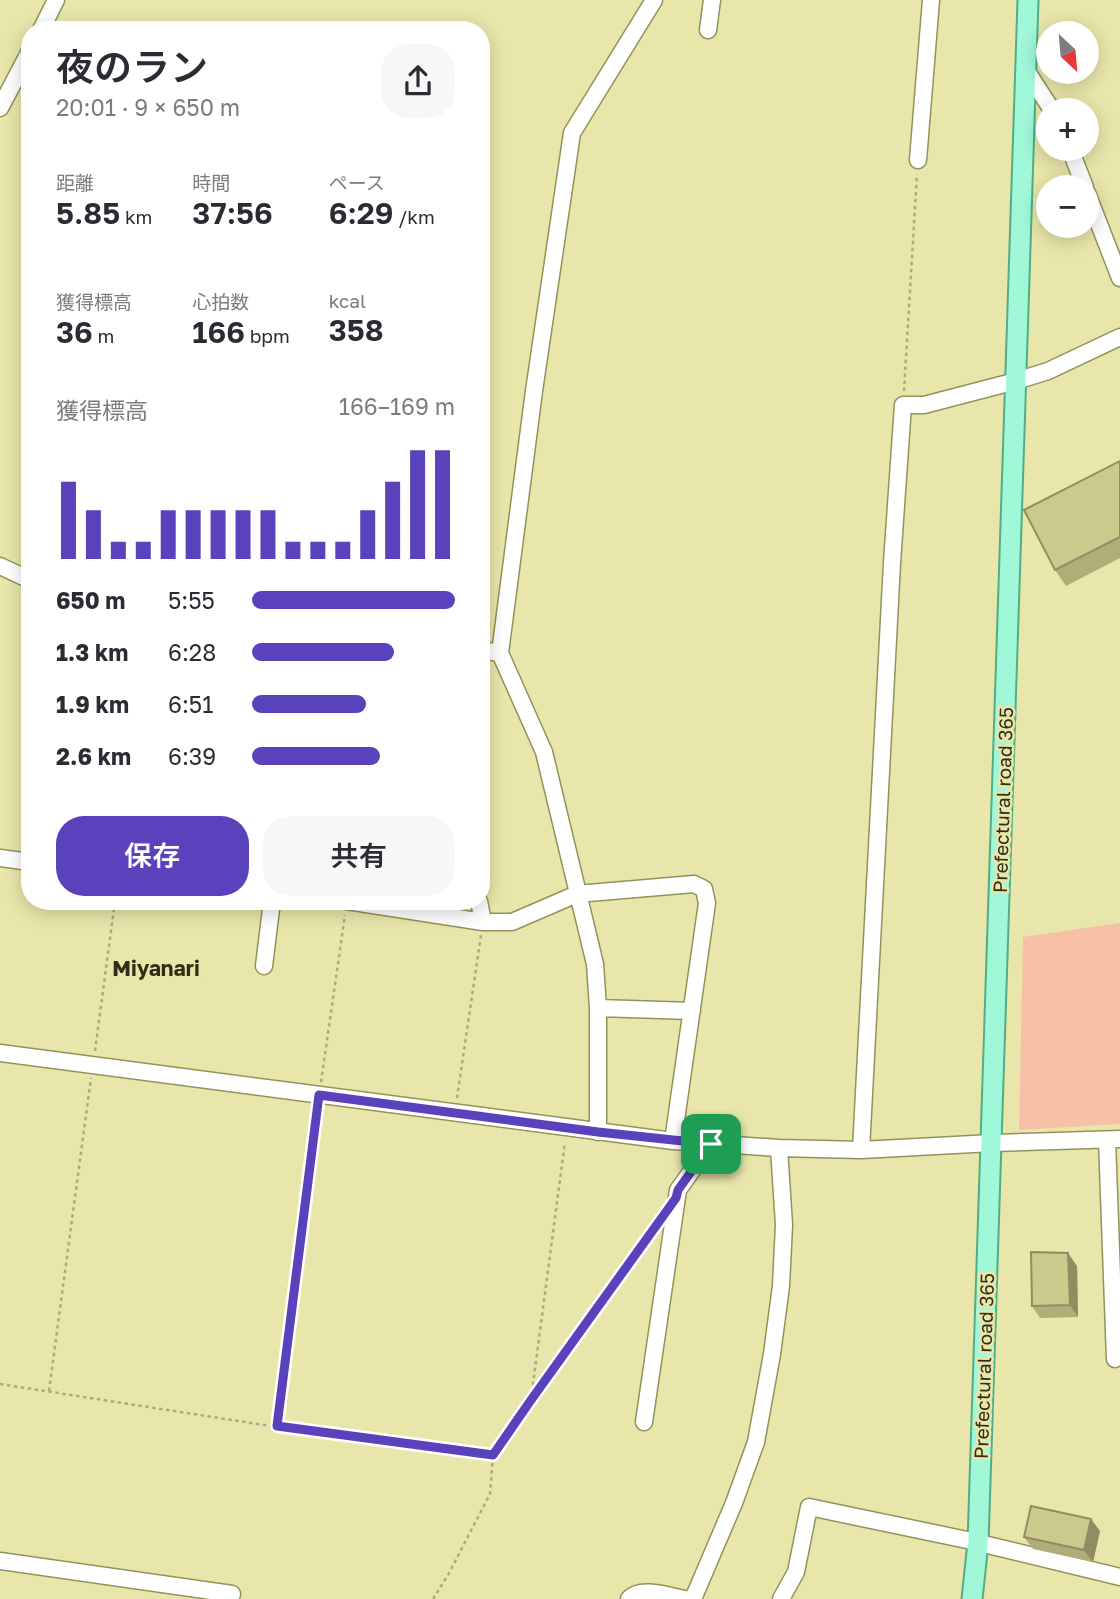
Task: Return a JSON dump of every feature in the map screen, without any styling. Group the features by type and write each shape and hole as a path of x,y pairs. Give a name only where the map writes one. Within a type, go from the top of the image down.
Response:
{"main road":[{"name":"Prefectural road 365","path":"972,1599 978,1543 1028,0"}],"street":[{"path":"46,21 56,0"},
{"path":"598,1132 598,1008 595,964 544,752 500,653 532,404 572,133 654,0"},
{"path":"708,30 712,0"},
{"path":"918,160 931,0"},
{"path":"0,108 21,68"},
{"path":"1026,70 1044,98"},
{"path":"1099,224 1120,278"},
{"path":"861,1150 890,590 903,405 924,405 1016,382 1048,371 1120,337"},
{"path":"0,566 21,576"},
{"path":"490,651 500,653"},
{"path":"0,858 21,861"},
{"path":"405,910 483,922 512,922 578,894 694,884 704,889 707,903 673,1141"},
{"path":"264,966 271,910"},
{"path":"481,910 483,922"},
{"path":"598,1008 692,1011"},
{"path":"0,1053 598,1132 711,1144 861,1150 1114,1139 1115,1359"},
{"path":"644,1422 678,1190 711,1144"},
{"path":"693,1599 734,1503 756,1442 781,1286 785,1225 779,1148"},
{"path":"781,1599 796,1572 809,1507 1120,1577"},
{"path":"0,1561 232,1594 230,1599"},
{"path":"629,1599 634,1594 644,1592 685,1599"}],"path":[{"path":"903,405 918,160"},
{"path":"49,1391 114,910"},
{"path":"277,1426 346,910"},
{"path":"455,1113 483,922"},
{"path":"531,1400 567,1128"},
{"path":"433,1599 490,1494 493,1455 660,1221"},
{"path":"0,1384 493,1455"}],"shaded area":[{"path":"1120,923 1120,1124 1019,1130 1023,937"}],"building":[{"path":"1120,461 1120,537 1055,570 1024,510"},
{"path":"1031,1252 1068,1253 1070,1305 1032,1306"},
{"path":"1031,1506 1091,1519 1084,1550 1024,1537"}],"district":[{"name":"Miyanari","path":"156,969"}],"route":[{"path":"319,1095 598,1132 711,1144 678,1190 676,1198 493,1455 277,1426 319,1095"}]}
